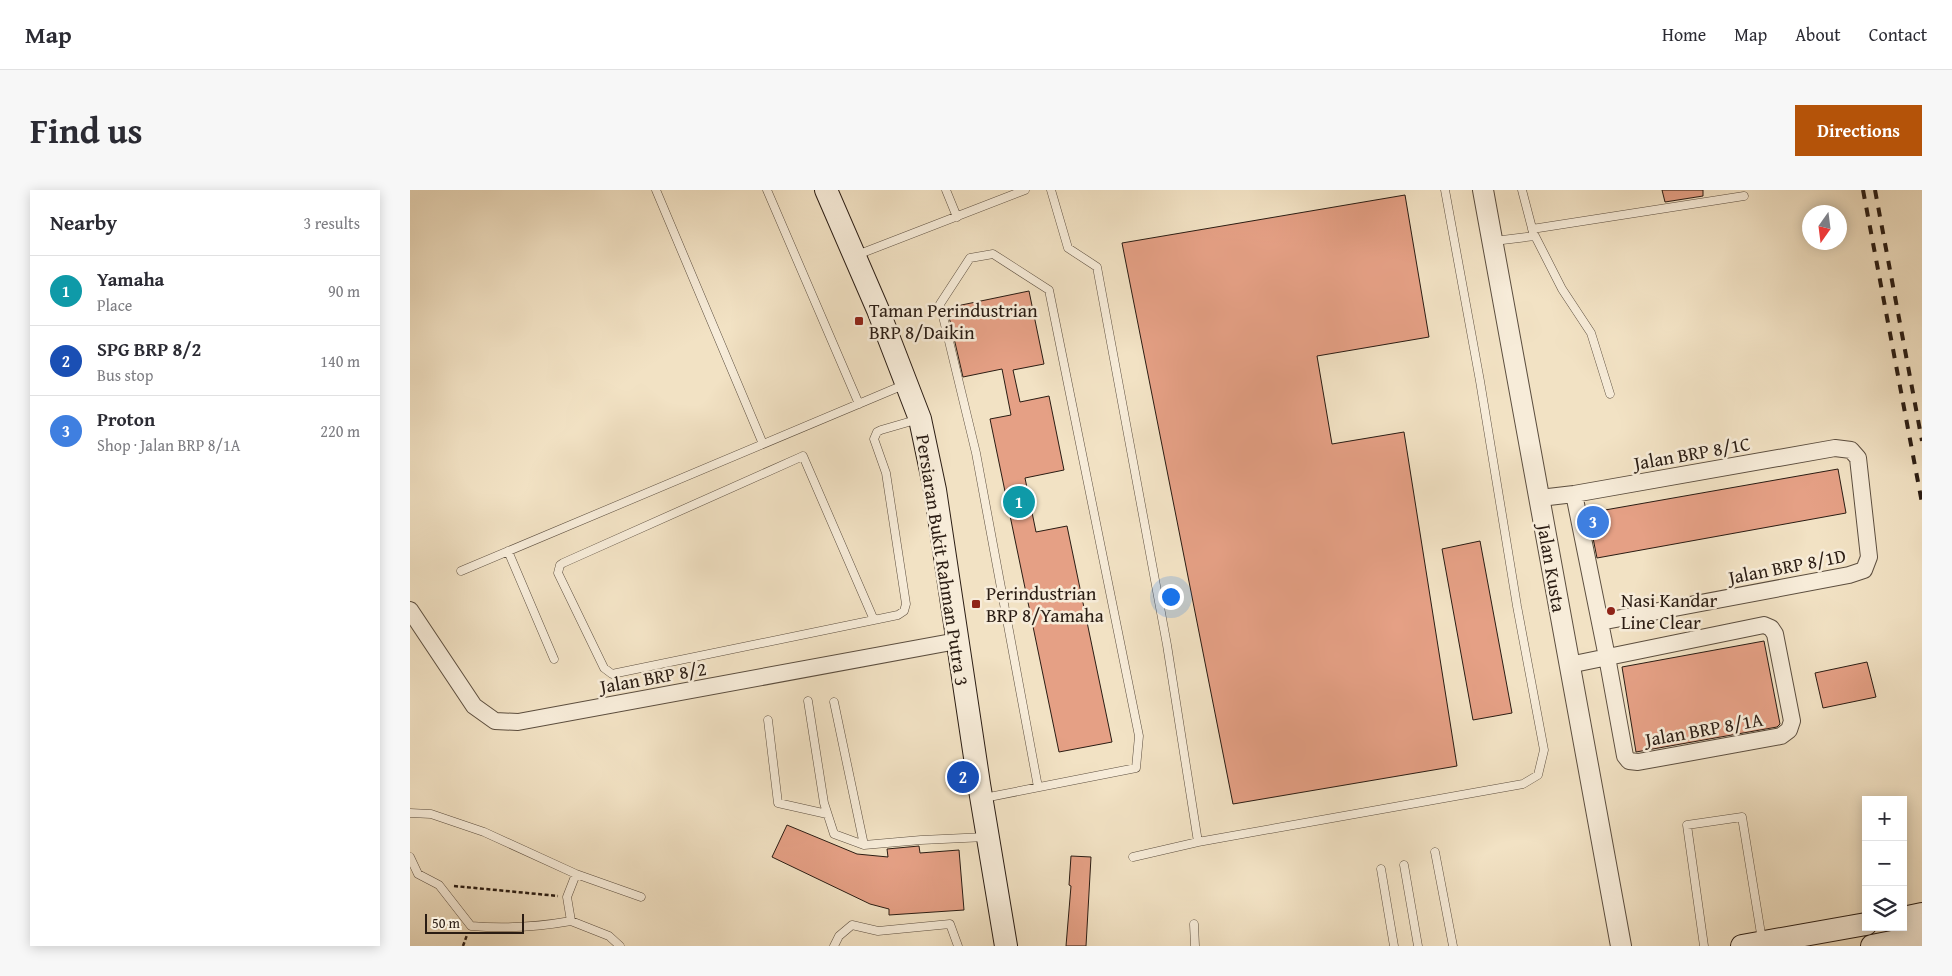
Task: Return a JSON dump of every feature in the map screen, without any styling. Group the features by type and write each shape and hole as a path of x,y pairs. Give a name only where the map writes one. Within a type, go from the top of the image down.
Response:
{"main road":[{"name":"Persiaran Bukit Rahman Putra 3","path":"826,190 855,256 920,419 935,490 981,799 1006,946"},
{"path":"1907,917 1922,914"},
{"path":"1752,944 1862,925"},
{"path":"1872,946 1922,936"}],"street":[{"name":"Jalan Kusta","path":"1483,190 1621,946"},
{"name":"Jalan BRP 8/1C","path":"1540,498 1574,494 1835,448 1851,450 1858,458 1865,517 1869,556 1864,570"},
{"name":"Jalan BRP 8/1A","path":"1574,494 1625,756 1629,761 1638,762 1781,736 1789,730 1792,721 1775,634 1771,628 1764,625 1607,657"},
{"name":"Jalan BRP 8/1D","path":"1600,622 1850,575 1864,570"},
{"name":"Jalan BRP 8/2","path":"410,610 474,706 495,721 518,722 957,641"},
{"path":"1569,665 1607,657"}],"lane":[{"path":"656,190 762,444"},
{"path":"767,190 859,404"},
{"path":"946,190 957,217"},
{"path":"855,256 1025,190"},
{"path":"1051,190 1068,248 1097,267 1167,645 1198,842"},
{"path":"1133,857 1198,842 1523,784 1538,775 1544,750 1517,606 1480,381 1445,190"},
{"path":"1522,190 1534,233 1562,289 1592,333 1610,394"},
{"path":"1492,242 1744,196"},
{"path":"981,799 1136,768 1140,736 1049,290 993,254 970,258 940,304 976,453 1038,787"},
{"path":"461,571 907,383"},
{"path":"874,620 803,456 563,563 558,573 604,668 612,674 874,620 902,613 906,604 886,473 874,439 877,432 881,430 920,419"},
{"path":"508,551 554,659"},
{"path":"808,701 824,803 834,834 864,845 988,837"},
{"path":"834,702 864,845"},
{"path":"768,720 778,803 827,814"},
{"path":"410,813 430,814 484,832 576,874 641,897"},
{"path":"1704,946 1687,825 1742,817 1752,944"},
{"path":"1435,852 1453,946"},
{"path":"410,858 418,874 439,885 471,926 500,929 536,927 571,921 609,936 620,946"},
{"path":"1404,865 1418,946"},
{"path":"1381,869 1394,946"},
{"path":"571,921 567,897 576,874"},
{"path":"834,946 839,936 852,925 878,930 950,924 958,946"},
{"path":"1194,924 1195,946"}],"path":[{"path":"439,885 567,897"}],"building":[{"path":"1662,190 1703,190 1703,196 1665,202"},
{"path":"1405,195 1429,337 1317,356 1332,444 1404,432 1457,766 1233,804 1122,243"},
{"path":"1029,291 1044,364 1013,370 1020,402 1049,396 1064,470 1025,478 1036,532 1067,526 1112,742 1059,752 990,419 1011,415 1002,369 963,377 947,308"},
{"path":"1838,469 1846,513 1597,558 1588,513"},
{"path":"1480,541 1512,713 1473,720 1442,549"},
{"path":"1764,641 1780,724 1777,727 1636,752 1622,667"},
{"path":"1867,662 1876,697 1823,708 1815,673"},
{"path":"787,825 857,854 888,857 887,849 919,846 920,853 959,850 964,910 889,915 889,909 870,904 772,857"},
{"path":"1071,856 1091,857 1086,946 1066,946 1071,886 1069,885"}],"railway":[{"path":"1863,190 1922,503"},
{"path":"1875,190 1922,441"}],"place":[{"name":"Taman Perindustrian BRP 8/Daikin","path":"859,321"},
{"name":"Yamaha","path":"1019,502"},
{"name":"Proton","path":"1593,522"},
{"name":"Perindustrian BRP 8/Yamaha","path":"976,604"},
{"name":"Nasi Kandar Line Clear","path":"1611,611"},
{"name":"SPG BRP 8/2","path":"963,777"}]}
